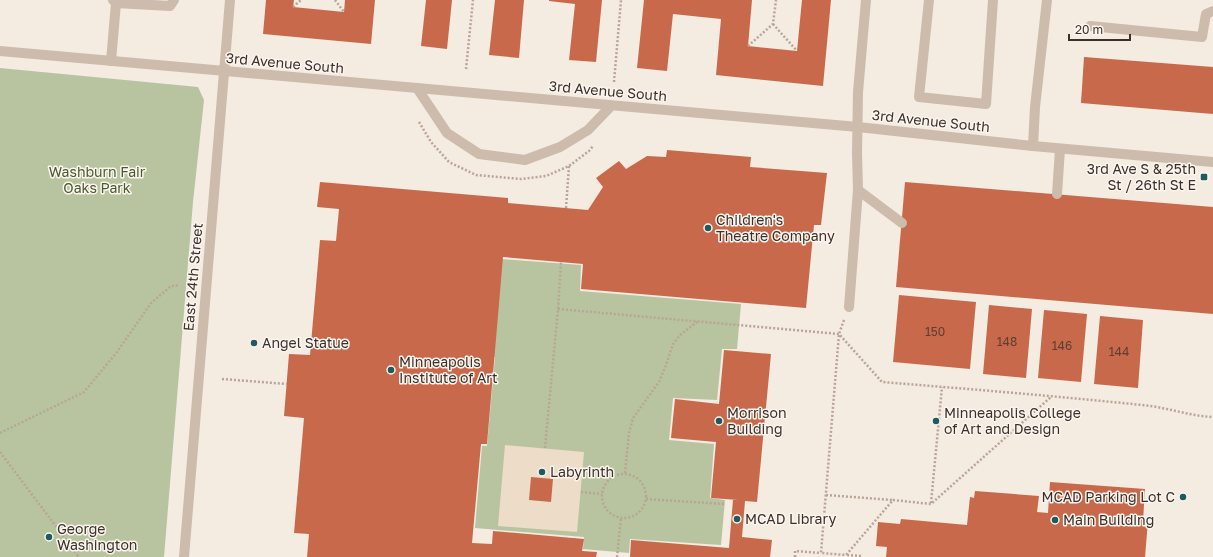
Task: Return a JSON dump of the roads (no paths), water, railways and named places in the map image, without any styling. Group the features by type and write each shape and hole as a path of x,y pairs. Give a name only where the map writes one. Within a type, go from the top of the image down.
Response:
{"street":[{"path":"111,61 115,1 170,6 174,0"},
{"name":"East 24th Street","path":"184,557 230,0"},
{"path":"849,307 858,190 858,92 866,0"},
{"path":"929,0 919,97 986,104 993,0"},
{"path":"1033,146 1034,107 1047,0"},
{"path":"1090,26 1202,37 1206,14 1213,11"},
{"name":"3rd Avenue South","path":"0,51 858,127 1060,149 1213,162"},
{"path":"417,88 447,133 479,154 525,160 560,147 588,130 611,106"},
{"path":"1057,194 1060,149"},
{"path":"858,190 902,223"}],"place":[{"name":"3rd Ave S & 25th St / 26th St E","path":"1204,177"},
{"name":"Children's Theatre Company","path":"708,228"},
{"name":"Angel Statue","path":"254,343"},
{"name":"Minneapolis Institute of Art","path":"391,370"},
{"name":"Morrison Building","path":"719,421"},
{"name":"Minneapolis College of Art and Design","path":"936,421"},
{"name":"Labyrinth","path":"542,472"},
{"name":"MCAD Parking Lot C","path":"1183,497"},
{"name":"MCAD Library","path":"737,519"},
{"name":"Main Building","path":"1055,520"},
{"name":"George Washington","path":"49,537"}],"park label":[{"name":"Washburn Fair Oaks Park","path":"97,180"}]}
